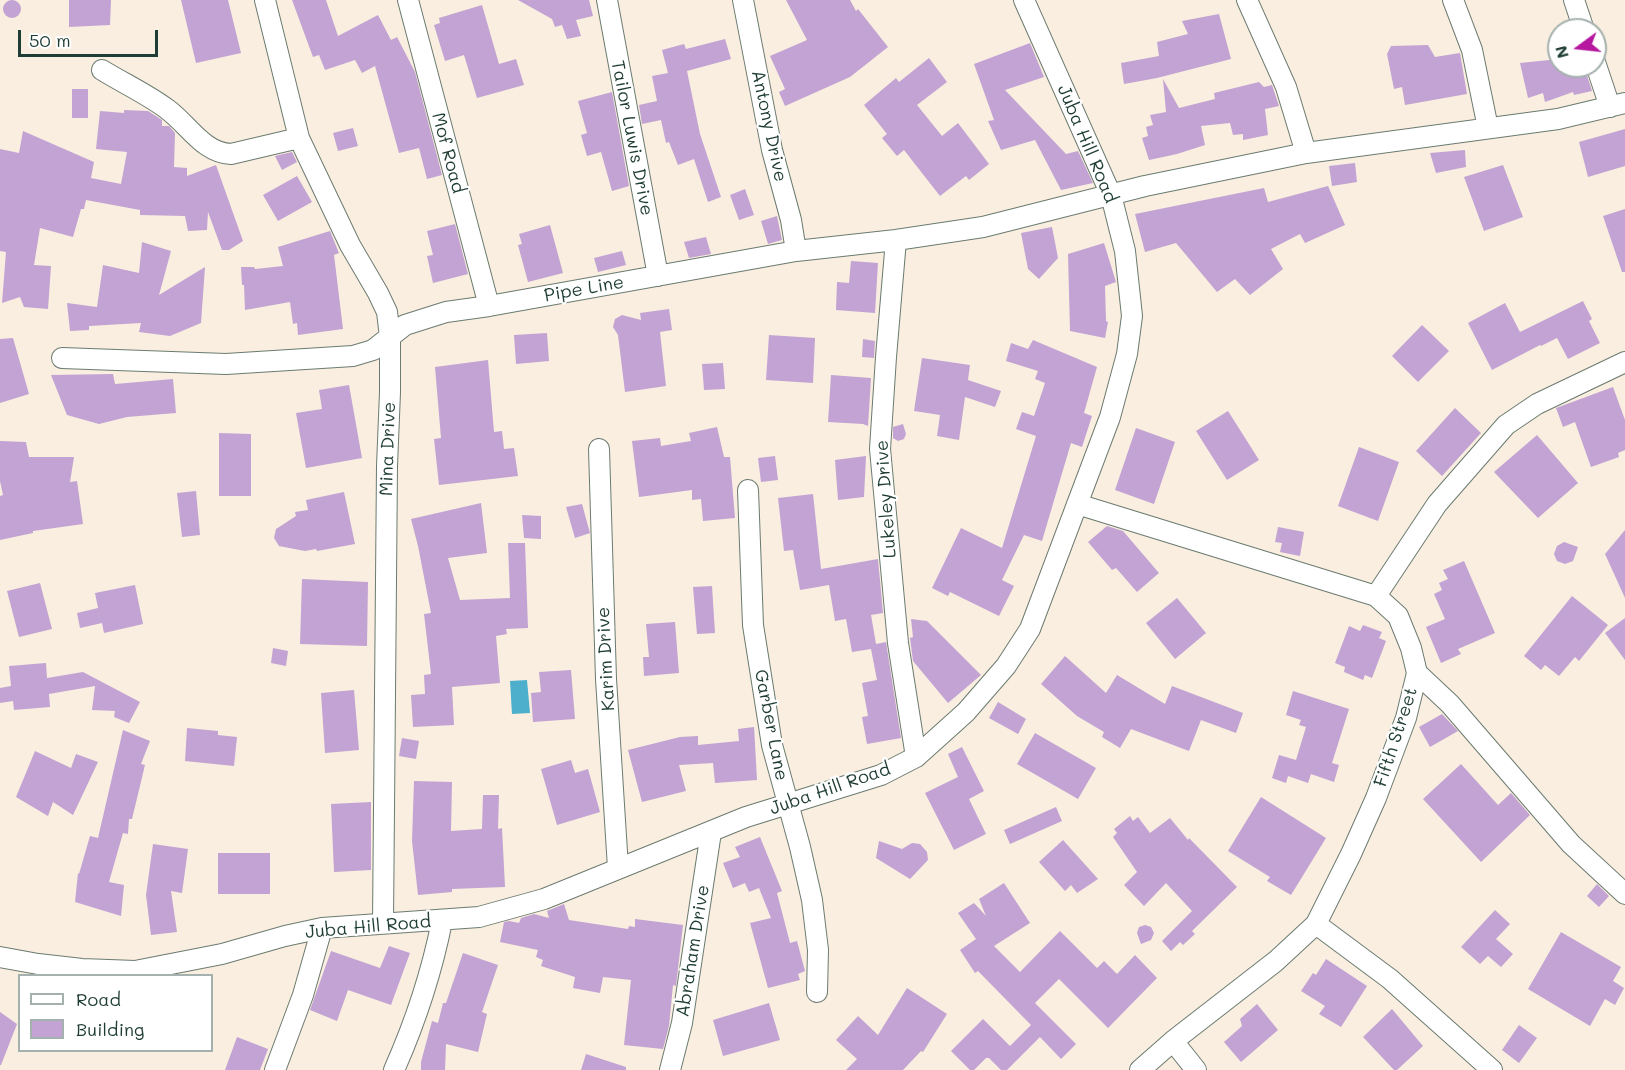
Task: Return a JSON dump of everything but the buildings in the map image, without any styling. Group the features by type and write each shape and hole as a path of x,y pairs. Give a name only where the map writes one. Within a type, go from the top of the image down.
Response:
{"street":[{"name":"Mina Drive","path":"265,0 299,138 350,245 387,312 390,337 383,923"},
{"name":"Mof Road","path":"408,0 489,306"},
{"name":"Tailor Luwis Drive","path":"607,0 658,276"},
{"name":"Antony Drive","path":"743,0 772,150 791,220 796,251"},
{"name":"Juba Hill Road","path":"0,957 49,965 135,971 222,954 322,928 479,917 544,899 746,817 881,775 916,757 966,712 1006,666 1030,629 1110,417 1127,354 1132,316 1125,250 1111,195 1024,0"},
{"path":"1247,0 1286,87 1306,153"},
{"path":"1453,0 1472,50 1488,128"},
{"path":"1574,0 1580,18"},
{"path":"102,70 167,109 210,148 220,154 231,154 299,138"},
{"path":"1604,78 1618,105"},
{"name":"Pipe Line","path":"62,358 226,364 353,356 373,350 405,325 446,312 796,251 896,240 983,227 1144,186 1306,153 1558,119 1618,105"},
{"name":"Lukeley Drive","path":"896,240 880,449 898,644 916,757"},
{"path":"1376,596 1437,504 1506,425 1537,404 1625,362"},
{"name":"Karim Drive","path":"599,449 606,679 618,868"},
{"name":"Garber Lane","path":"748,490 753,625 772,745 812,900 818,950 817,992"},
{"name":"Fifth Street","path":"1077,504 1376,596 1398,616 1417,673 1406,718 1376,798 1351,855 1316,924 1276,961 1173,1041 1140,1070"},
{"path":"1417,673 1450,704 1571,844 1625,894"},
{"name":"Abraham Drive","path":"670,1070 682,1023 711,832"},
{"path":"394,1070 405,1045 437,948 442,921"},
{"path":"1316,924 1390,979 1492,1070"},
{"path":"275,1070 303,995 322,928"},
{"path":"1173,1041 1196,1070"}],"water":[{"path":"527,680 530,713 512,714 510,681"}]}
